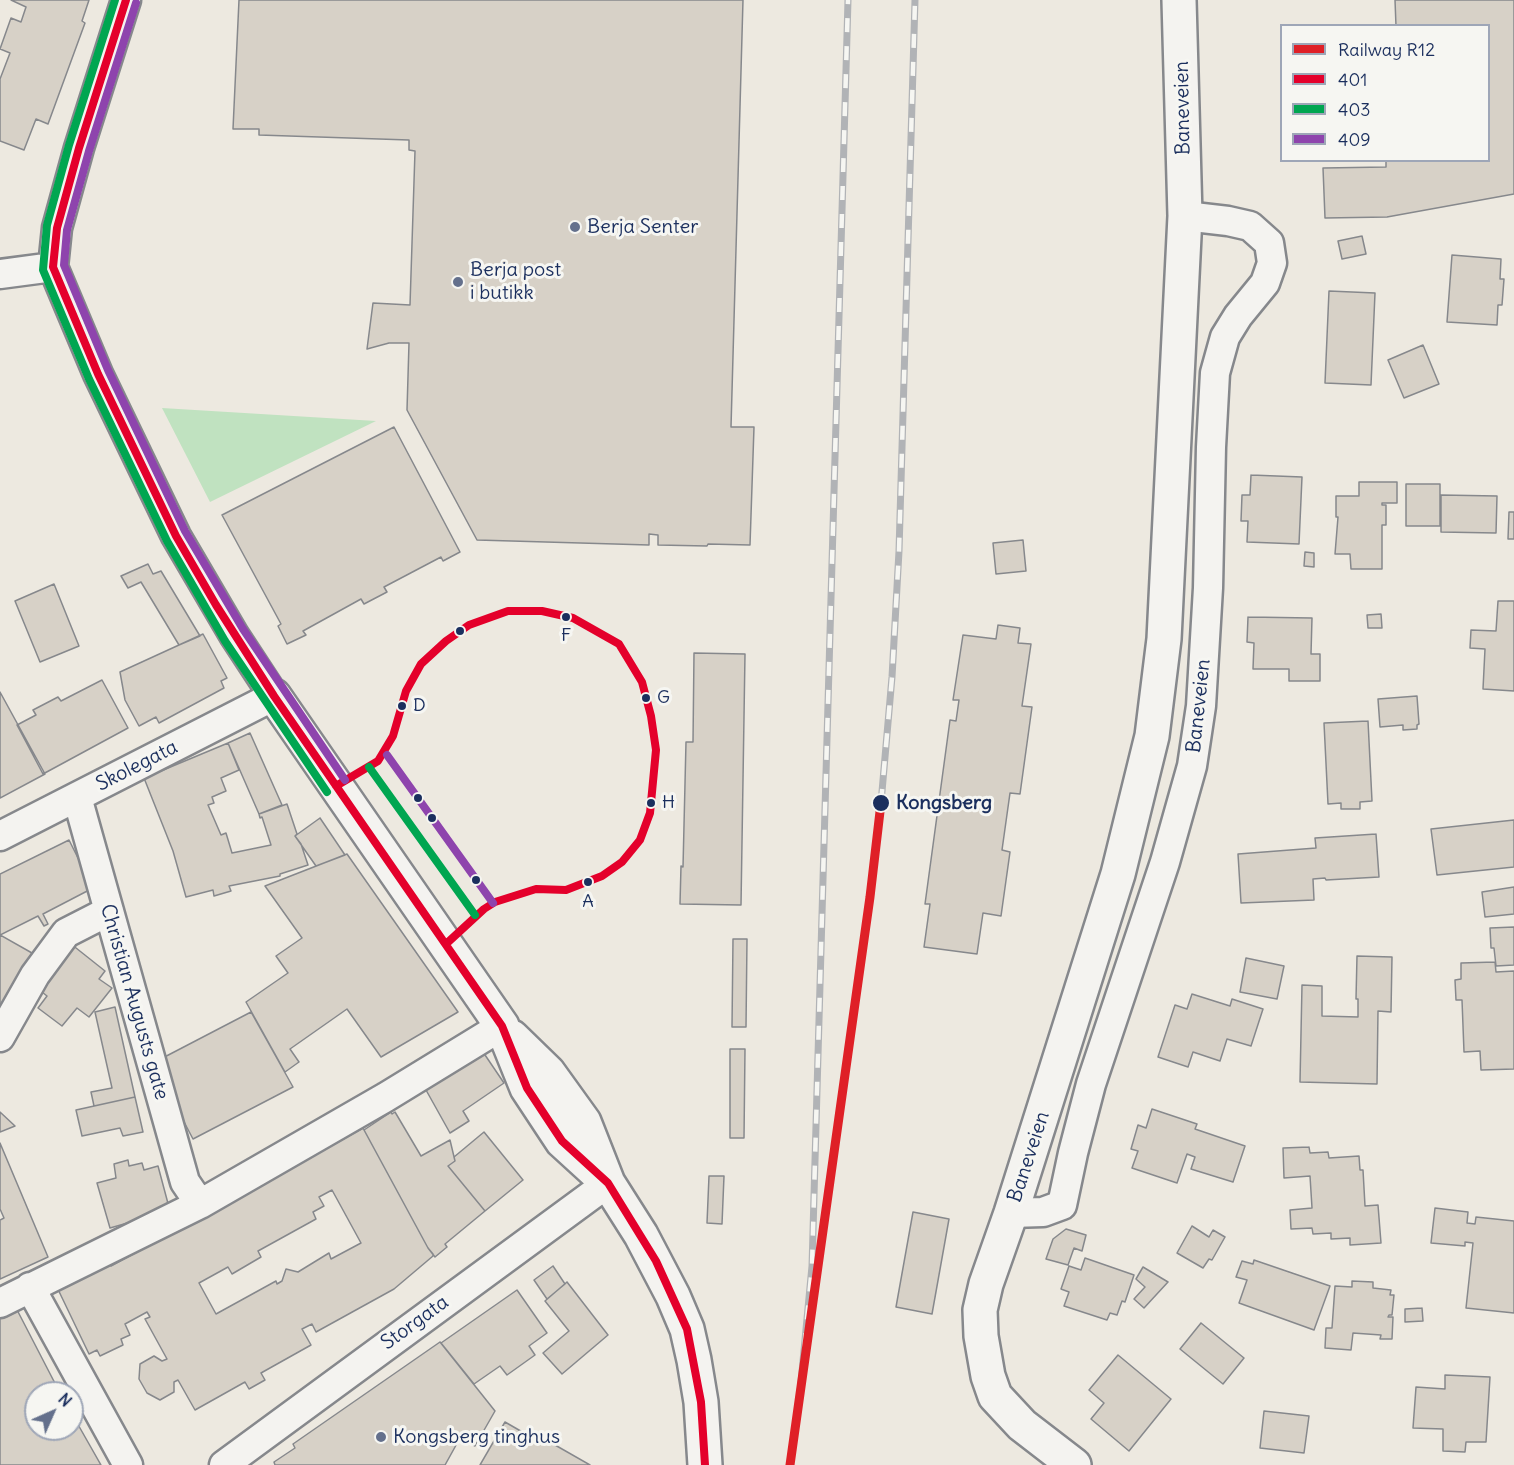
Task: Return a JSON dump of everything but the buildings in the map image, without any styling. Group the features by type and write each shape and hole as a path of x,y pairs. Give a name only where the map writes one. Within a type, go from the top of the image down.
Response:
{"main road":[{"name":"Baneveien","path":"1074,1465 1022,1425 1006,1410 996,1396 988,1376 981,1336 980,1311 986,1284 1011,1213 1118,874 1152,736 1164,639 1185,216 1179,0"},
{"path":"274,696 502,1026 527,1088 562,1141 608,1183 656,1261 687,1329 701,1402 705,1465"}],"street":[{"path":"126,0 82,137 57,228 53,267 98,374 176,536 234,635 274,696"},
{"name":"Baneveien","path":"1011,1213 1043,1212 1062,1205 1091,1084 1165,862 1192,766 1201,706 1208,588 1215,373 1225,337 1238,316 1265,283 1272,263 1269,243 1250,226 1185,216"},
{"path":"0,274 53,267"},
{"name":"Skolegata","path":"0,837 274,696"},
{"name":"Christian Augusts gate","path":"76,797 185,1182 200,1204"},
{"path":"0,1037 34,975 66,933 109,911"},
{"path":"0,1303 200,1204 294,1151 502,1026"},
{"name":"Storgata","path":"224,1465 608,1183"},
{"path":"30,1287 128,1465"}],"green space":[{"path":"162,408 376,421 210,502"}],"railway":[{"path":"799,1403 812,1266 848,0"},
{"path":"881,803 892,677 899,551 915,0"}],"rail line":[{"name":"R12","path":"790,1465 870,897 881,803"}],"transit line":[{"name":"403","path":"115,0 69,145 47,225 43,270 89,379 167,541 225,641 327,792"},
{"name":"401","path":"126,0 79,148 57,228 53,267 98,374 176,536 216,605 274,696 502,1026 527,1088 562,1141 608,1183 656,1261 687,1329 701,1402 705,1465"},
{"name":"409","path":"136,3 89,151 67,230 64,265 108,370 185,531 243,629 345,780"},
{"name":"401","path":"336,786 378,761 393,736 406,691 421,664 446,641 469,625 508,611 542,611 573,618 619,644 642,682 651,716 656,750 650,813 640,840 622,862 602,876 566,890 536,889 495,902 484,909 446,944"},
{"name":"409","path":"387,755 493,903"},
{"name":"403","path":"369,767 475,915"}],"place":[{"name":"Berja Senter","path":"575,227"},
{"name":"Berja post i butikk","path":"458,282"},
{"name":"F","path":"566,617"},
{"name":"G","path":"646,698"},
{"name":"D","path":"402,706"},
{"name":"H","path":"651,803"},
{"name":"Kongsberg","path":"881,803"},
{"name":"A","path":"588,882"},
{"name":"Kongsberg tinghus","path":"381,1437"}]}
